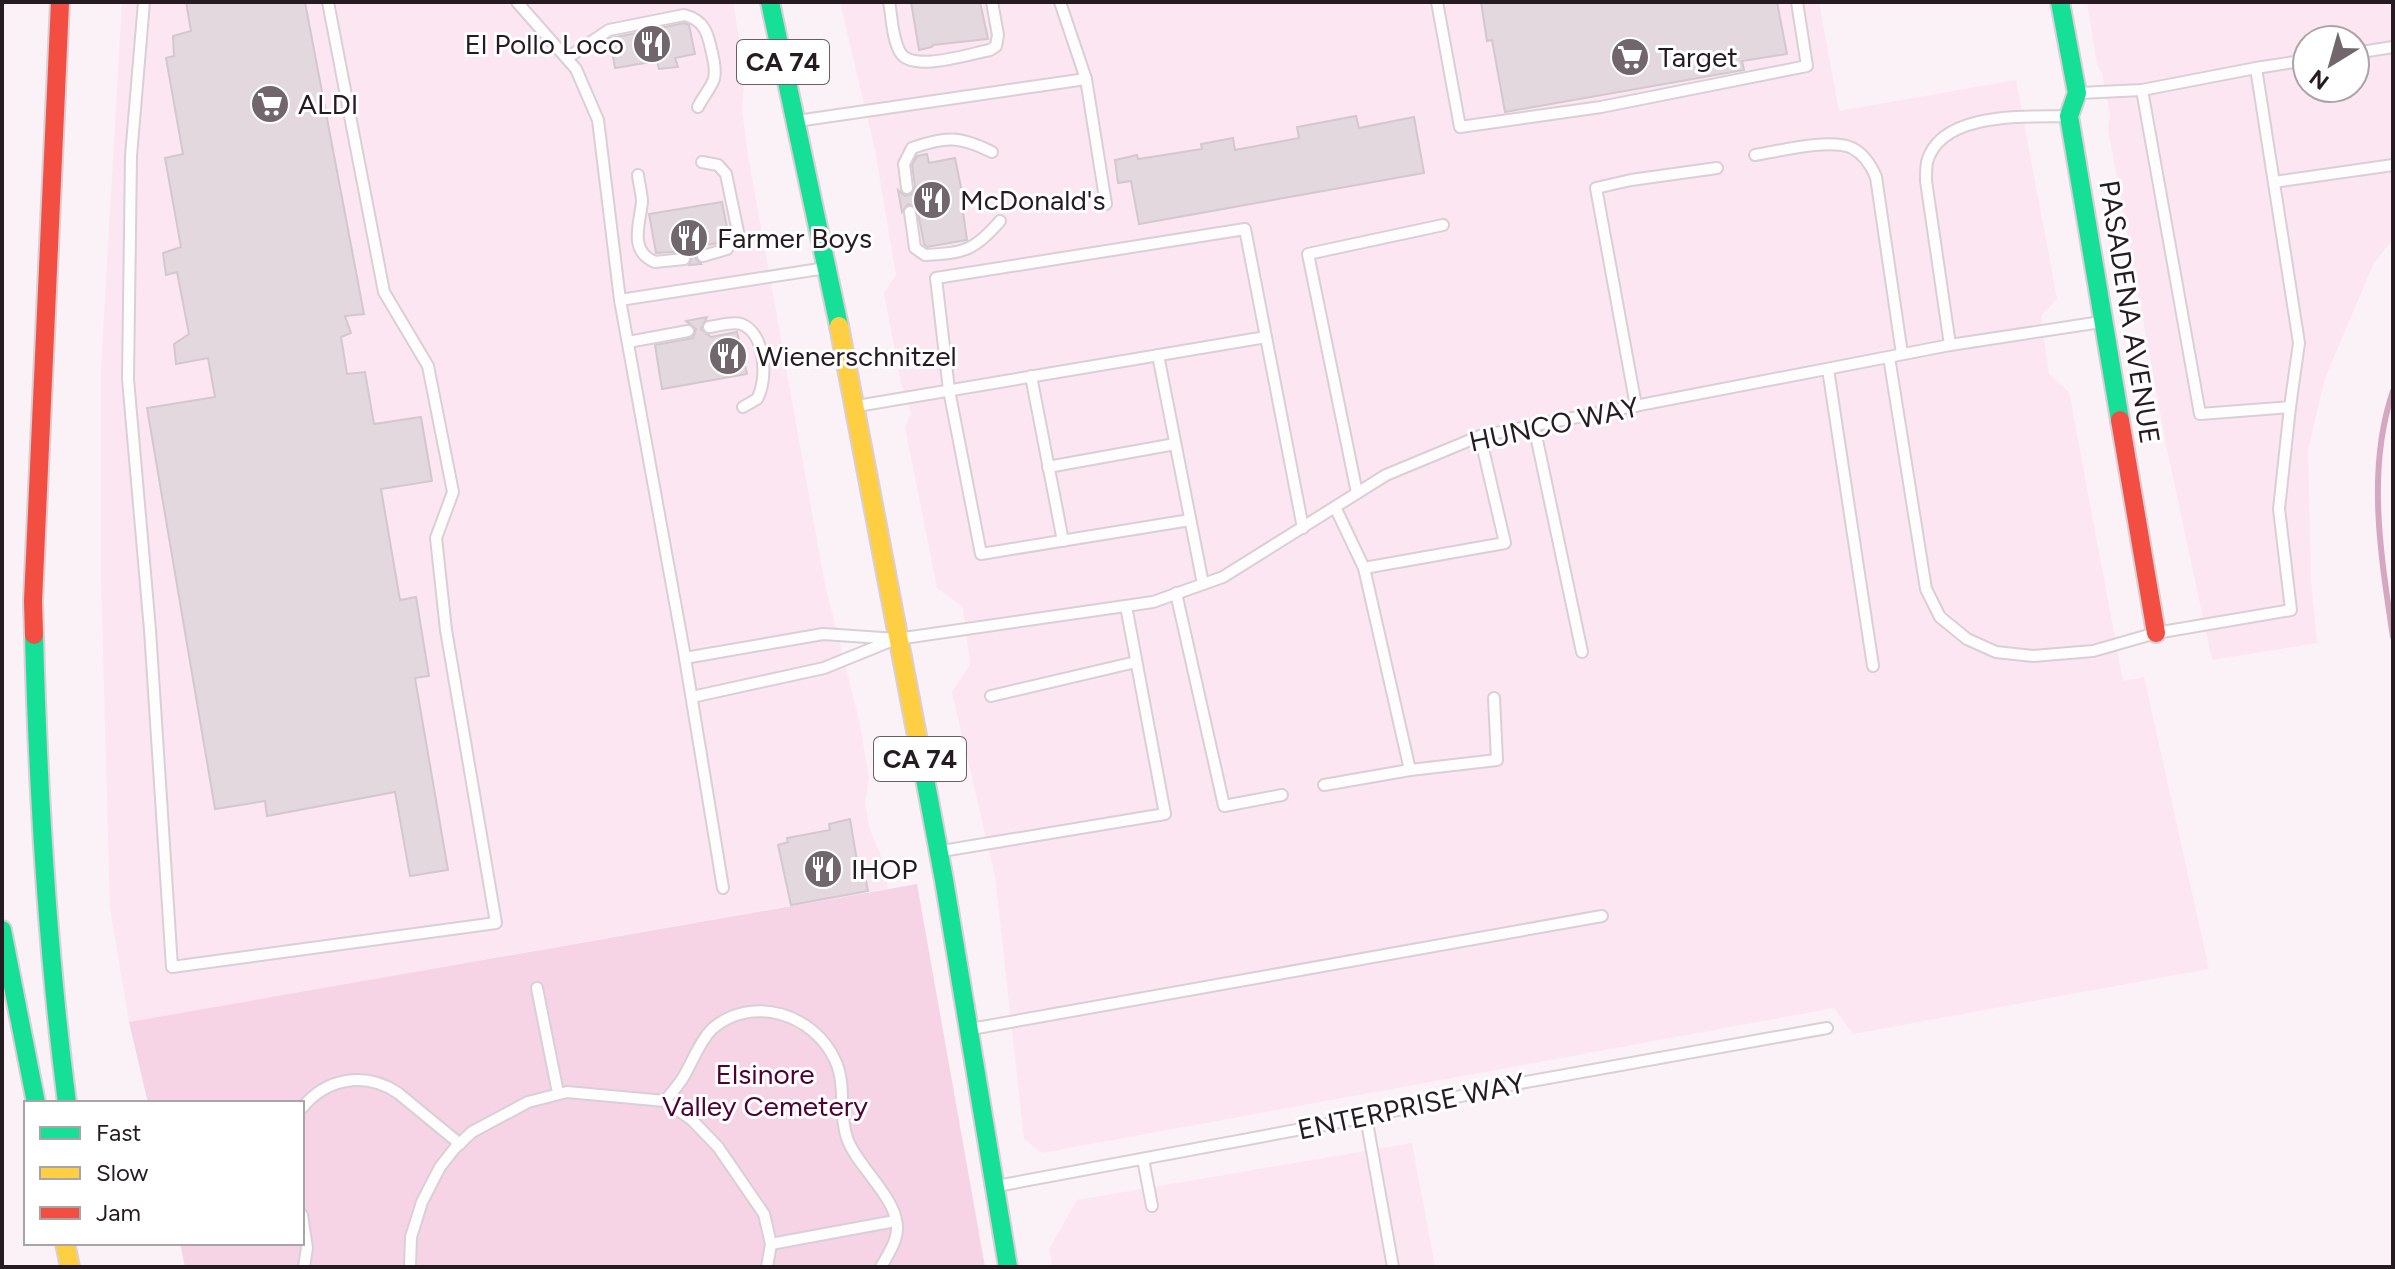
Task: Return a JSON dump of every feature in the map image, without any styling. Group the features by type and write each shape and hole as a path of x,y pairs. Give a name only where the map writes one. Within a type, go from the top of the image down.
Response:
{"main road":[{"path":"60,2 33,601 38,787 58,1033 67,1101"},
{"name":"CA 74","path":"770,2 855,406 944,880 1008,1267"},
{"name":"PASADENA AVENUE","path":"2060,2 2077,93 2069,116 2156,633"},
{"path":"2,930 36,1101"},
{"path":"65,1245 70,1267"}],"lane":[{"path":"144,2 131,156 128,379 150,630 172,967 496,923 446,630 436,538 453,492 428,366 384,292 328,2"},
{"path":"517,2 576,69 598,120 620,300 692,697 723,888"},
{"path":"525,2 528,15"},
{"path":"889,2 901,56 908,61 923,63 990,50 996,46 998,35 992,2"},
{"path":"1060,2 1086,79 1106,204"},
{"path":"1437,2 1460,127 1601,107 1807,66 1797,2"},
{"path":"567,58 591,41 623,25 684,15 693,17 708,33 715,70 714,80 698,107"},
{"path":"2371,50 2393,47"},
{"path":"2077,93 2142,90 2291,63"},
{"path":"1889,357 1926,589 1940,617 1967,639 1996,652 2033,656 2093,651 2156,633 2291,610 2279,509 2299,343 2256,68"},
{"path":"796,121 1086,79"},
{"path":"2142,90 2200,414 2290,407"},
{"path":"1950,345 1926,181 1928,160 1938,142 1957,129 1999,117 2069,116"},
{"path":"907,188 904,164 912,148 934,140 967,140 992,152"},
{"path":"1755,155 1836,144 1852,148 1869,161 1876,177 1902,354"},
{"path":"702,162 718,165 726,174 738,232 727,249 703,256"},
{"path":"2274,182 2393,165"},
{"path":"1636,406 1596,188 1717,168"},
{"path":"638,175 642,201 637,232 643,253 655,262 684,259"},
{"path":"910,212 915,248 925,255 962,253 986,236 1000,221"},
{"path":"1357,493 1308,254 1443,225"},
{"path":"1190,520 981,554 949,390 936,278 1245,229 1303,528"},
{"path":"620,300 828,268"},
{"name":"HUNCO WAY","path":"685,658 823,634 897,639 1153,602 1223,577 1386,475 1480,436 1950,345 2103,322"},
{"path":"709,327 741,324 756,338 765,378 757,399 743,407"},
{"path":"628,342 688,331"},
{"path":"855,406 1266,337"},
{"path":"1158,355 1203,584"},
{"path":"1828,369 1873,666"},
{"path":"1031,376 1063,541"},
{"path":"1534,426 1582,652"},
{"path":"1364,568 1505,543 1480,436"},
{"path":"1048,467 1175,444"},
{"path":"1335,507 1364,568 1410,770"},
{"path":"1176,593 1224,806 1282,795"},
{"path":"938,851 1165,814 1126,606"},
{"name":"HUNCO WAY","path":"692,697 824,668 897,639"},
{"path":"991,696 1136,662"},
{"path":"1324,785 1410,770 1497,760 1494,698"},
{"path":"969,1030 1602,916"},
{"path":"537,988 558,1093"},
{"path":"665,1101 713,1029 737,1016 761,1010 776,1011 816,1033 835,1059 842,1080 842,1123 848,1141 856,1158 891,1203 897,1237 881,1267"},
{"name":"ENTERPRISE WAY","path":"995,1187 1366,1117 1515,1084 1827,1028"},
{"path":"304,1106 322,1089 338,1082 373,1082 398,1093 460,1144"},
{"path":"410,1267 411,1237 422,1202 440,1167 472,1132 528,1102 558,1093 592,1093 665,1101 692,1120 718,1147 764,1214 771,1244 767,1267"},
{"path":"1366,1117 1393,1267"},
{"path":"1143,1159 1152,1206"},
{"path":"771,1244 895,1221"},
{"path":"304,1228 307,1248 304,1267"}],"shaded area":[{"path":"122,2 733,2 745,73 742,110 747,149 824,580 859,720 869,777 865,803 870,830 882,858 888,888 129,1022 110,908 101,577 101,369"},
{"path":"840,2 1819,2 1839,111 2016,80 2057,299 2041,316 2049,374 2069,392 2123,681 2144,677 2209,969 1853,1034 1834,1008 1042,1153 1024,1139 995,876 952,692 970,664 963,607 937,588 905,427 911,413 901,383 884,293 896,275 875,150"},
{"path":"2087,2 2393,2 2393,239 2373,265 2325,378 2308,450 2311,580 2317,643 2212,660 2166,444 2108,129 2110,115 2102,73 2097,65"},
{"path":"1412,1143 1435,1267 1053,1267 1049,1249 1077,1200"}],"green space":[{"name":"Elsinore Valley Cemetery","path":"917,884 985,1267 185,1267 180,1245 304,1245 304,1101 148,1101 129,1022"}],"building":[{"path":"186,2 305,2 364,314 345,316 351,333 341,337 347,374 365,372 374,424 421,417 432,481 381,489 400,600 416,597 429,676 415,678 448,870 410,876 395,792 267,816 265,801 215,809 147,408 215,397 208,358 176,364 174,344 189,334 177,272 166,275 163,253 181,247 165,158 183,154 166,58 174,56 173,36 191,31"},
{"path":"911,2 980,2 988,39 933,45 919,50"},
{"name":"Target","path":"1481,2 1777,2 1787,54 1742,61 1744,70 1505,112 1492,40 1487,41"},
{"name":"El Pollo Loco","path":"684,23 689,25 695,54 675,58 678,67 659,69 657,61 615,68 610,39"},
{"path":"1356,116 1359,128 1414,117 1424,173 1139,224 1131,181 1118,183 1115,160 1202,149 1201,144 1233,138 1235,150 1299,138 1297,127"},
{"name":"McDonald's","path":"927,154 929,163 955,158 966,212 963,212 967,240 927,247 917,208 908,204 902,212 898,190 905,196 912,194 915,187 912,165 917,156"},
{"name":"Farmer Boys","path":"722,202 728,233 722,242 702,246 697,251 696,259 701,264 689,265 692,257 687,251 656,253 649,214"},
{"path":"707,317 701,329 711,337 737,332 747,374 662,389 655,345 693,338 696,329 686,321"},
{"name":"IHOP","path":"850,819 857,861 862,860 868,891 791,905 778,845 788,842 787,838 830,830 829,824"}],"waterway":[{"path":"2393,391 2380,451 2378,482 2384,576 2393,637"}],"traffic: fast":[{"path":"770,2 839,326"},
{"path":"2060,2 2077,93 2069,116 2120,420"},
{"path":"34,635 44,870 67,1101"},
{"path":"918,741 1008,1267"},
{"path":"2,930 36,1101"}],"traffic: slow":[{"path":"839,326 918,741"},
{"path":"65,1245 70,1267"}],"traffic: jam":[{"path":"34,635 60,2"},
{"path":"2120,420 2156,633"}],"place":[{"name":"El Pollo Loco","path":"652,44"},
{"name":"Target","path":"1630,57"},
{"name":"ALDI","path":"270,104"},
{"name":"McDonald's","path":"932,200"},
{"name":"Farmer Boys","path":"689,238"},
{"name":"Wienerschnitzel","path":"728,356"},
{"name":"IHOP","path":"823,869"}]}
